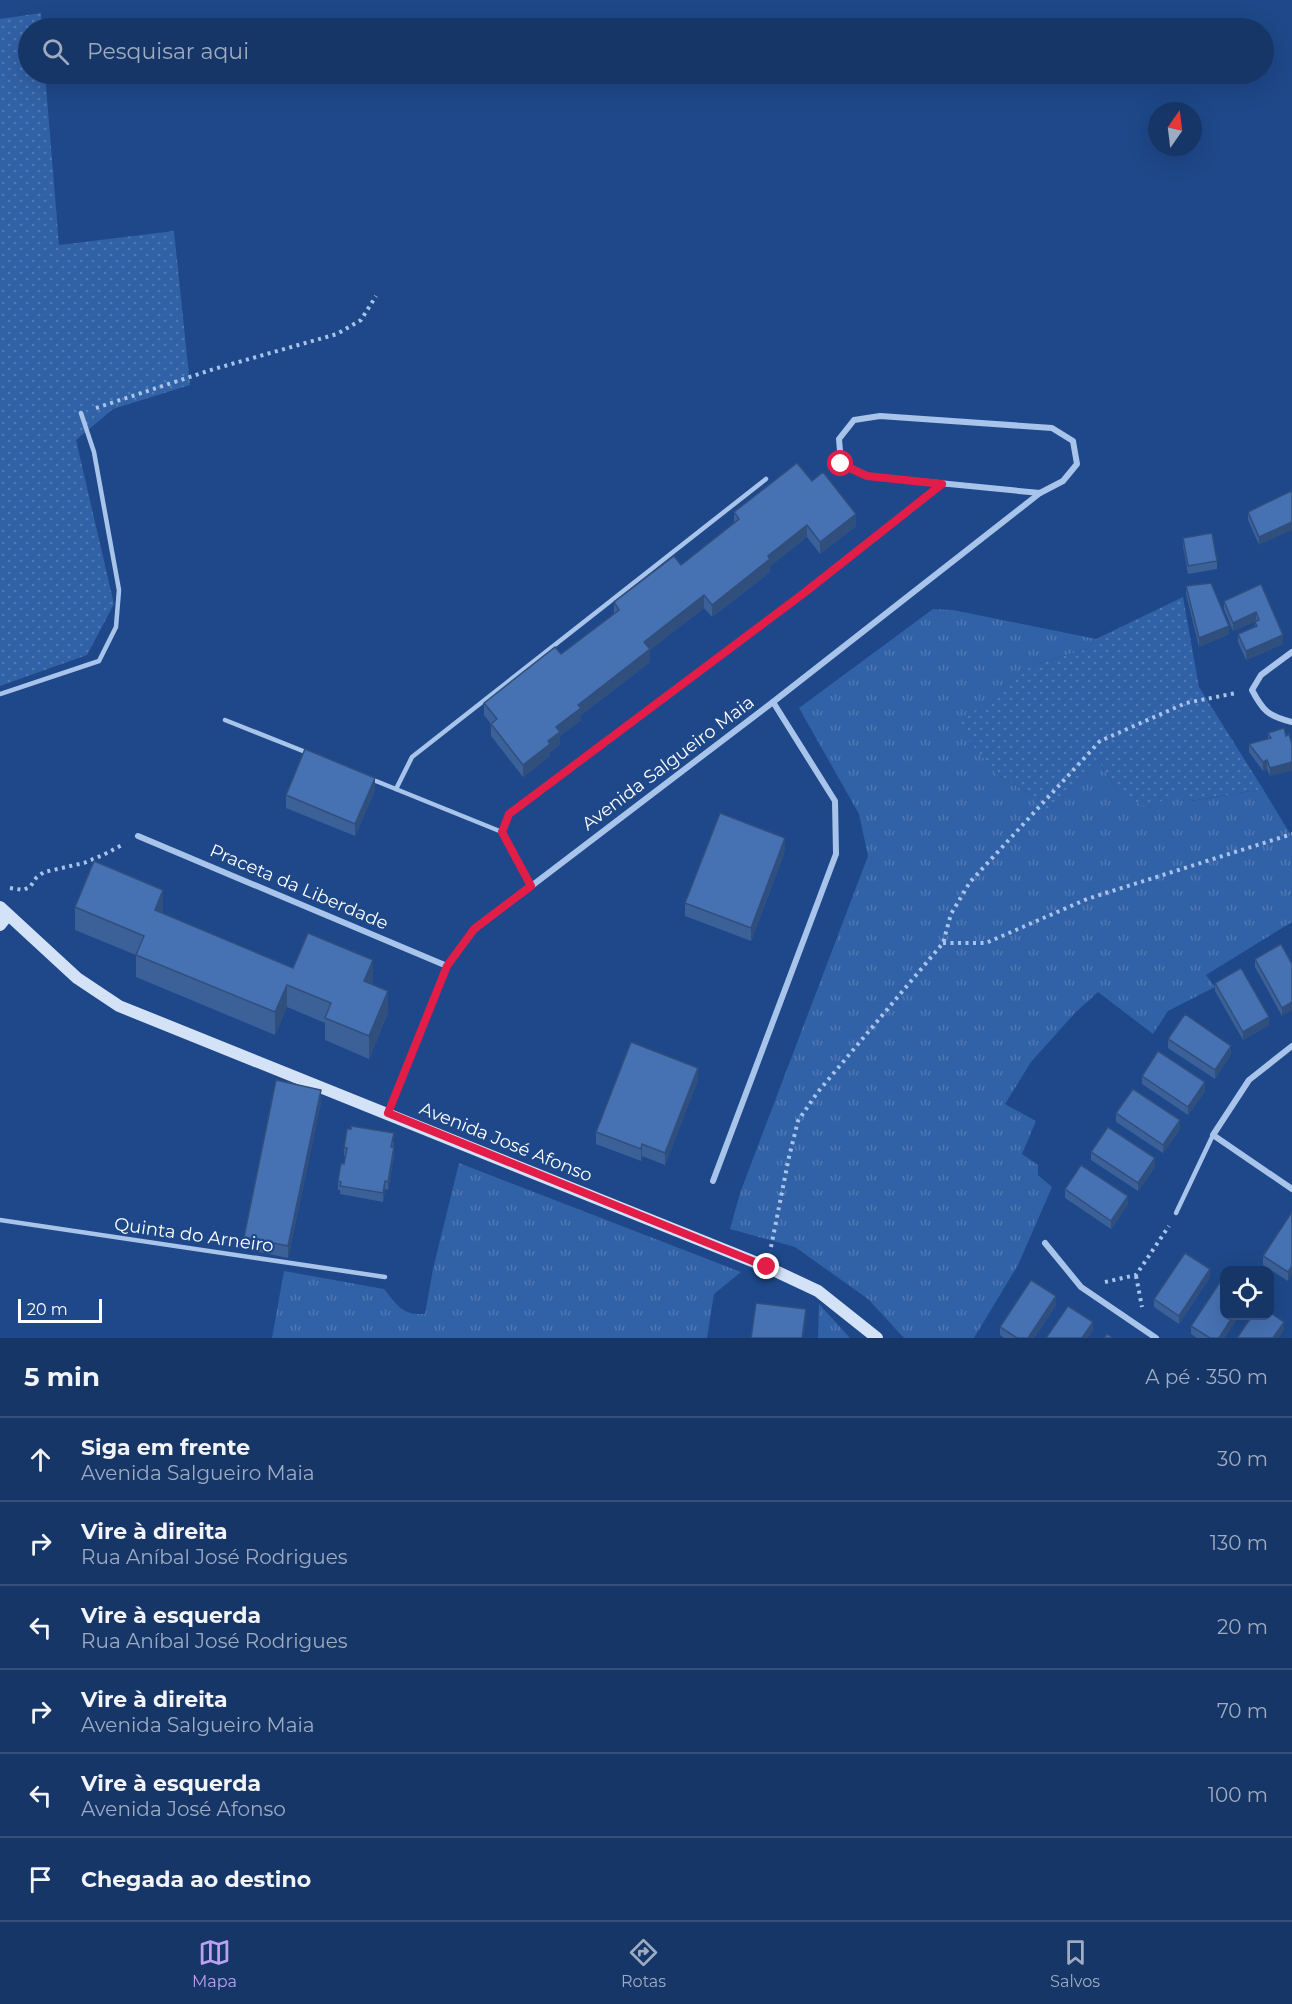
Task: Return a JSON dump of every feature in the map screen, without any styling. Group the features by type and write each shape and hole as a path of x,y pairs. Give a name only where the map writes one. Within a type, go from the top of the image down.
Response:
{"street":[{"name":"Avenida Salgueiro Maia","path":"388,1113 447,966 474,929 773,702 1040,493 1063,481 1077,464 1073,441 1052,428 880,416 854,420 839,439 841,464 867,476 1040,493"},
{"path":"531,886 502,832 509,814 804,593 942,484"},
{"path":"1292,652 1261,675 1252,690 1261,708 1279,719 1292,722"},
{"path":"713,1181 836,854 835,801 773,702"},
{"name":"Praceta da Liberdade","path":"138,836 447,966"},
{"name":"Avenida José Afonso","path":"3,916 77,978 119,1006 767,1267 818,1291 877,1338"},
{"path":"1292,1046 1249,1080 1213,1135 1292,1189"},
{"path":"1045,1243 1081,1287 1156,1338"}],"lane":[{"path":"0,694 99,661 116,627 119,590 94,452 81,413"},
{"path":"396,789 412,757 766,478"},
{"path":"225,720 310,754"},
{"path":"364,776 502,832"},
{"path":"1176,1213 1213,1135"},
{"name":"Quinta do Arneiro","path":"0,1220 385,1277"}],"path":[{"path":"81,413 214,369 337,334 361,320 376,296"},
{"path":"767,1267 798,1120 817,1093 943,943 951,914 969,882 1101,741 1186,703 1252,690"},
{"path":"943,943 986,943 1088,899 1292,834"},
{"path":"0,887 23,890 30,887 44,872 103,855 138,836"},
{"path":"1146,1331 1136,1275 1176,1213"},
{"path":"1081,1287 1136,1275"}],"green space":[{"path":"41,13 41,18 18,18 18,84 46,84 59,245 174,231 190,385 113,409 76,440 114,604 87,655 0,686 0,19"},
{"path":"1183,597 1199,687 1263,789 1190,801 1181,792 1146,808 1119,793 1098,760 1047,810 1035,803 1031,794 996,774 957,725 1033,665 1087,649 1096,639"},
{"path":"933,609 953,610 1096,639 1087,649 1033,665 996,774 1031,794 1098,760 1119,793 1182,792 1191,801 1263,789 1292,837 1292,922 1206,975 1215,987 1168,1011 1153,1034 1098,992 1074,1014 1031,1062 1005,1104 1036,1121 1022,1154 1038,1165 1038,1175 1052,1187 1018,1265 974,1338 904,1338 868,1299 795,1247 730,1229 740,1193 868,856 859,814 799,708"},
{"path":"459,1163 741,1272 714,1294 707,1338 272,1338 284,1271 384,1289 401,1308 411,1313 425,1314 433,1269"},
{"path":"819,1304 850,1338 818,1338"}],"building":[{"path":"797,463 812,481 823,472 856,514 820,542 807,525 768,556 770,559 712,605 704,595 644,642 650,649 578,705 581,708 556,727 560,732 548,741 550,744 523,765 491,724 497,719 484,703 555,647 561,654 619,610 614,602 674,556 681,565 739,519 734,512"},
{"path":"1291,491 1292,522 1259,537 1248,512"},
{"path":"1212,533 1217,561 1188,566 1183,538"},
{"path":"1211,583 1229,626 1199,638 1186,586"},
{"path":"1261,584 1283,635 1246,651 1238,634 1257,626 1255,622 1259,620 1256,612 1233,623 1224,601"},
{"path":"1284,728 1286,736 1289,734 1292,745 1292,762 1270,768 1267,760 1263,762 1249,744 1271,738 1268,733"},
{"path":"305,749 375,778 355,824 286,795"},
{"path":"720,813 785,838 751,928 685,903"},
{"path":"94,861 163,890 155,910 293,968 308,933 373,960 364,981 388,991 369,1036 325,1018 331,1003 287,985 275,1012 136,955 144,936 75,907"},
{"path":"1281,944 1292,964 1292,1002 1282,1008 1255,959"},
{"path":"1241,968 1269,1017 1243,1032 1215,983"},
{"path":"1185,1014 1231,1046 1215,1070 1168,1039"},
{"path":"631,1042 698,1068 665,1153 642,1144 641,1149 596,1132"},
{"path":"1158,1051 1205,1082 1188,1107 1142,1076"},
{"path":"276,1080 321,1090 288,1246 244,1237"},
{"path":"1133,1089 1180,1120 1163,1145 1116,1113"},
{"path":"351,1126 394,1133 388,1182 385,1181 383,1193 340,1186 341,1182 338,1181 341,1163 344,1164 347,1148 344,1148 347,1129 351,1129"},
{"path":"1108,1127 1155,1158 1138,1183 1091,1152"},
{"path":"1081,1165 1128,1196 1111,1221 1065,1189"},
{"path":"1292,1212 1292,1266 1288,1272 1263,1256"},
{"path":"1185,1253 1210,1269 1179,1316 1154,1299"},
{"path":"1031,1280 1056,1296 1028,1338 1017,1338 1000,1327"},
{"path":"1220,1282 1220,1320 1230,1320 1219,1338 1210,1338 1191,1326"},
{"path":"756,1303 806,1309 802,1338 751,1338"},
{"path":"1068,1306 1093,1322 1082,1338 1046,1338"},
{"path":"1274,1315 1284,1322 1273,1338 1237,1338 1249,1320 1274,1320"}],"route":[{"path":"767,1267 388,1113 447,966 474,929 531,886 502,832 509,814 804,593 942,484 867,476 841,464"}]}
